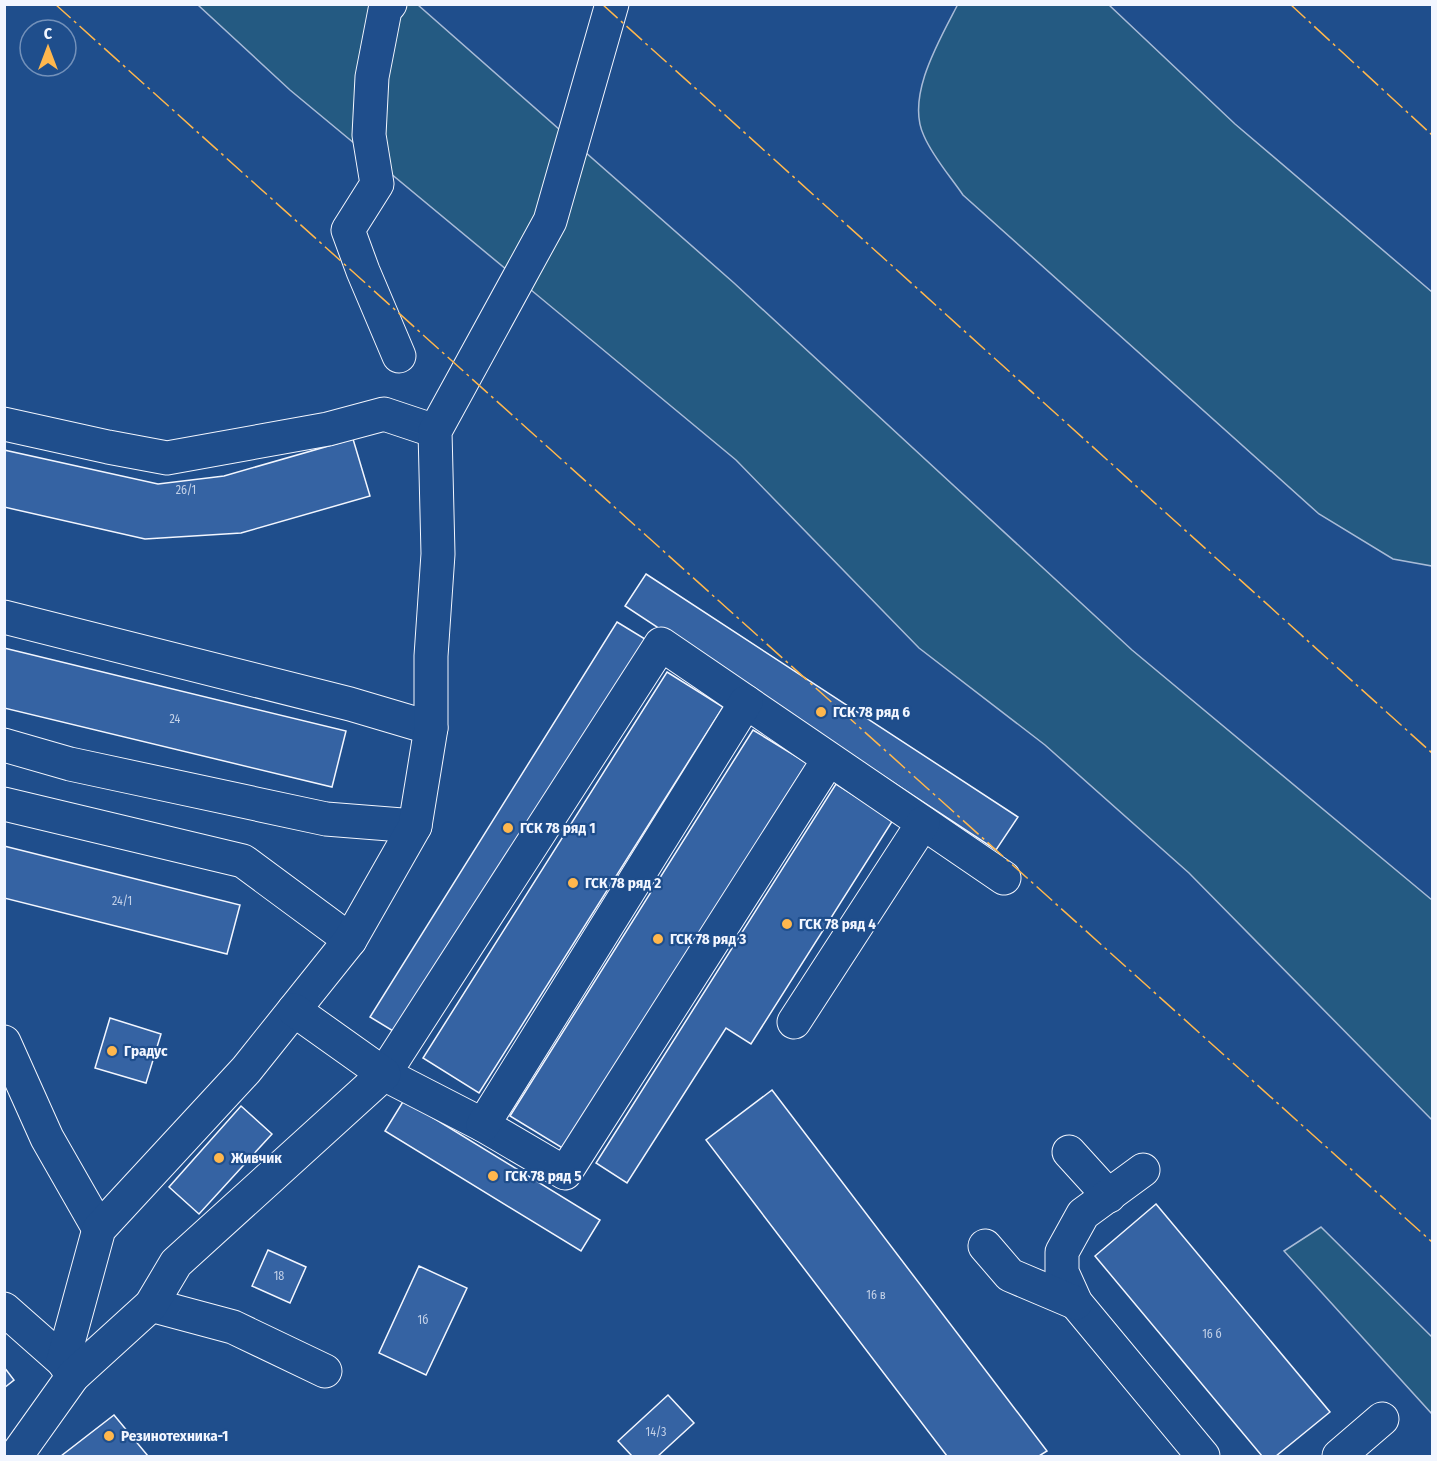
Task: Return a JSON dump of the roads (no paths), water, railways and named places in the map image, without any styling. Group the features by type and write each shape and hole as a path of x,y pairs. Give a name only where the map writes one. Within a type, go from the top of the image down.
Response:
{"street":[{"path":"390,4 385,10 372,77 369,135 377,184 348,230 399,356"},
{"path":"16,1456 68,1369 99,1229 246,1070 350,940 415,826 431,728 431,656 438,554 435,431 550,221 612,4"},
{"path":"4,424 167,458 328,429 384,414 435,431"},
{"path":"4,617 350,704 431,728"},
{"path":"68,1369 151,1305 176,1263 384,1074 660,644 1004,878"},
{"path":"483,1125 746,702"},
{"path":"4,745 70,764 326,819 415,826"},
{"path":"294,1010 384,1074 483,1125 565,1173 830,759"},
{"path":"4,804 243,861 350,940"},
{"path":"794,1022 923,823"},
{"path":"4,1042 47,1138 99,1229"},
{"path":"1069,1152 1108,1196"},
{"path":"1143,1170 1083,1214 1062,1252 1062,1272 1076,1303 1203,1456"},
{"path":"985,1246 1010,1275 1076,1303"},
{"path":"151,1305 233,1327 325,1371"},
{"path":"4,1309 68,1369"},
{"path":"1339,1456 1382,1419"}],"place":[{"name":"ГСК 78 ряд 6","path":"821,712"},
{"name":"ГСК 78 ряд 1","path":"508,828"},
{"name":"ГСК 78 ряд 2","path":"573,883"},
{"name":"ГСК 78 ряд 4","path":"787,924"},
{"name":"ГСК 78 ряд 3","path":"658,939"},
{"name":"Градус","path":"112,1051"},
{"name":"Живчик","path":"219,1158"},
{"name":"ГСК 78 ряд 5","path":"493,1176"},
{"name":"Резинотехника-1","path":"109,1436"}]}
